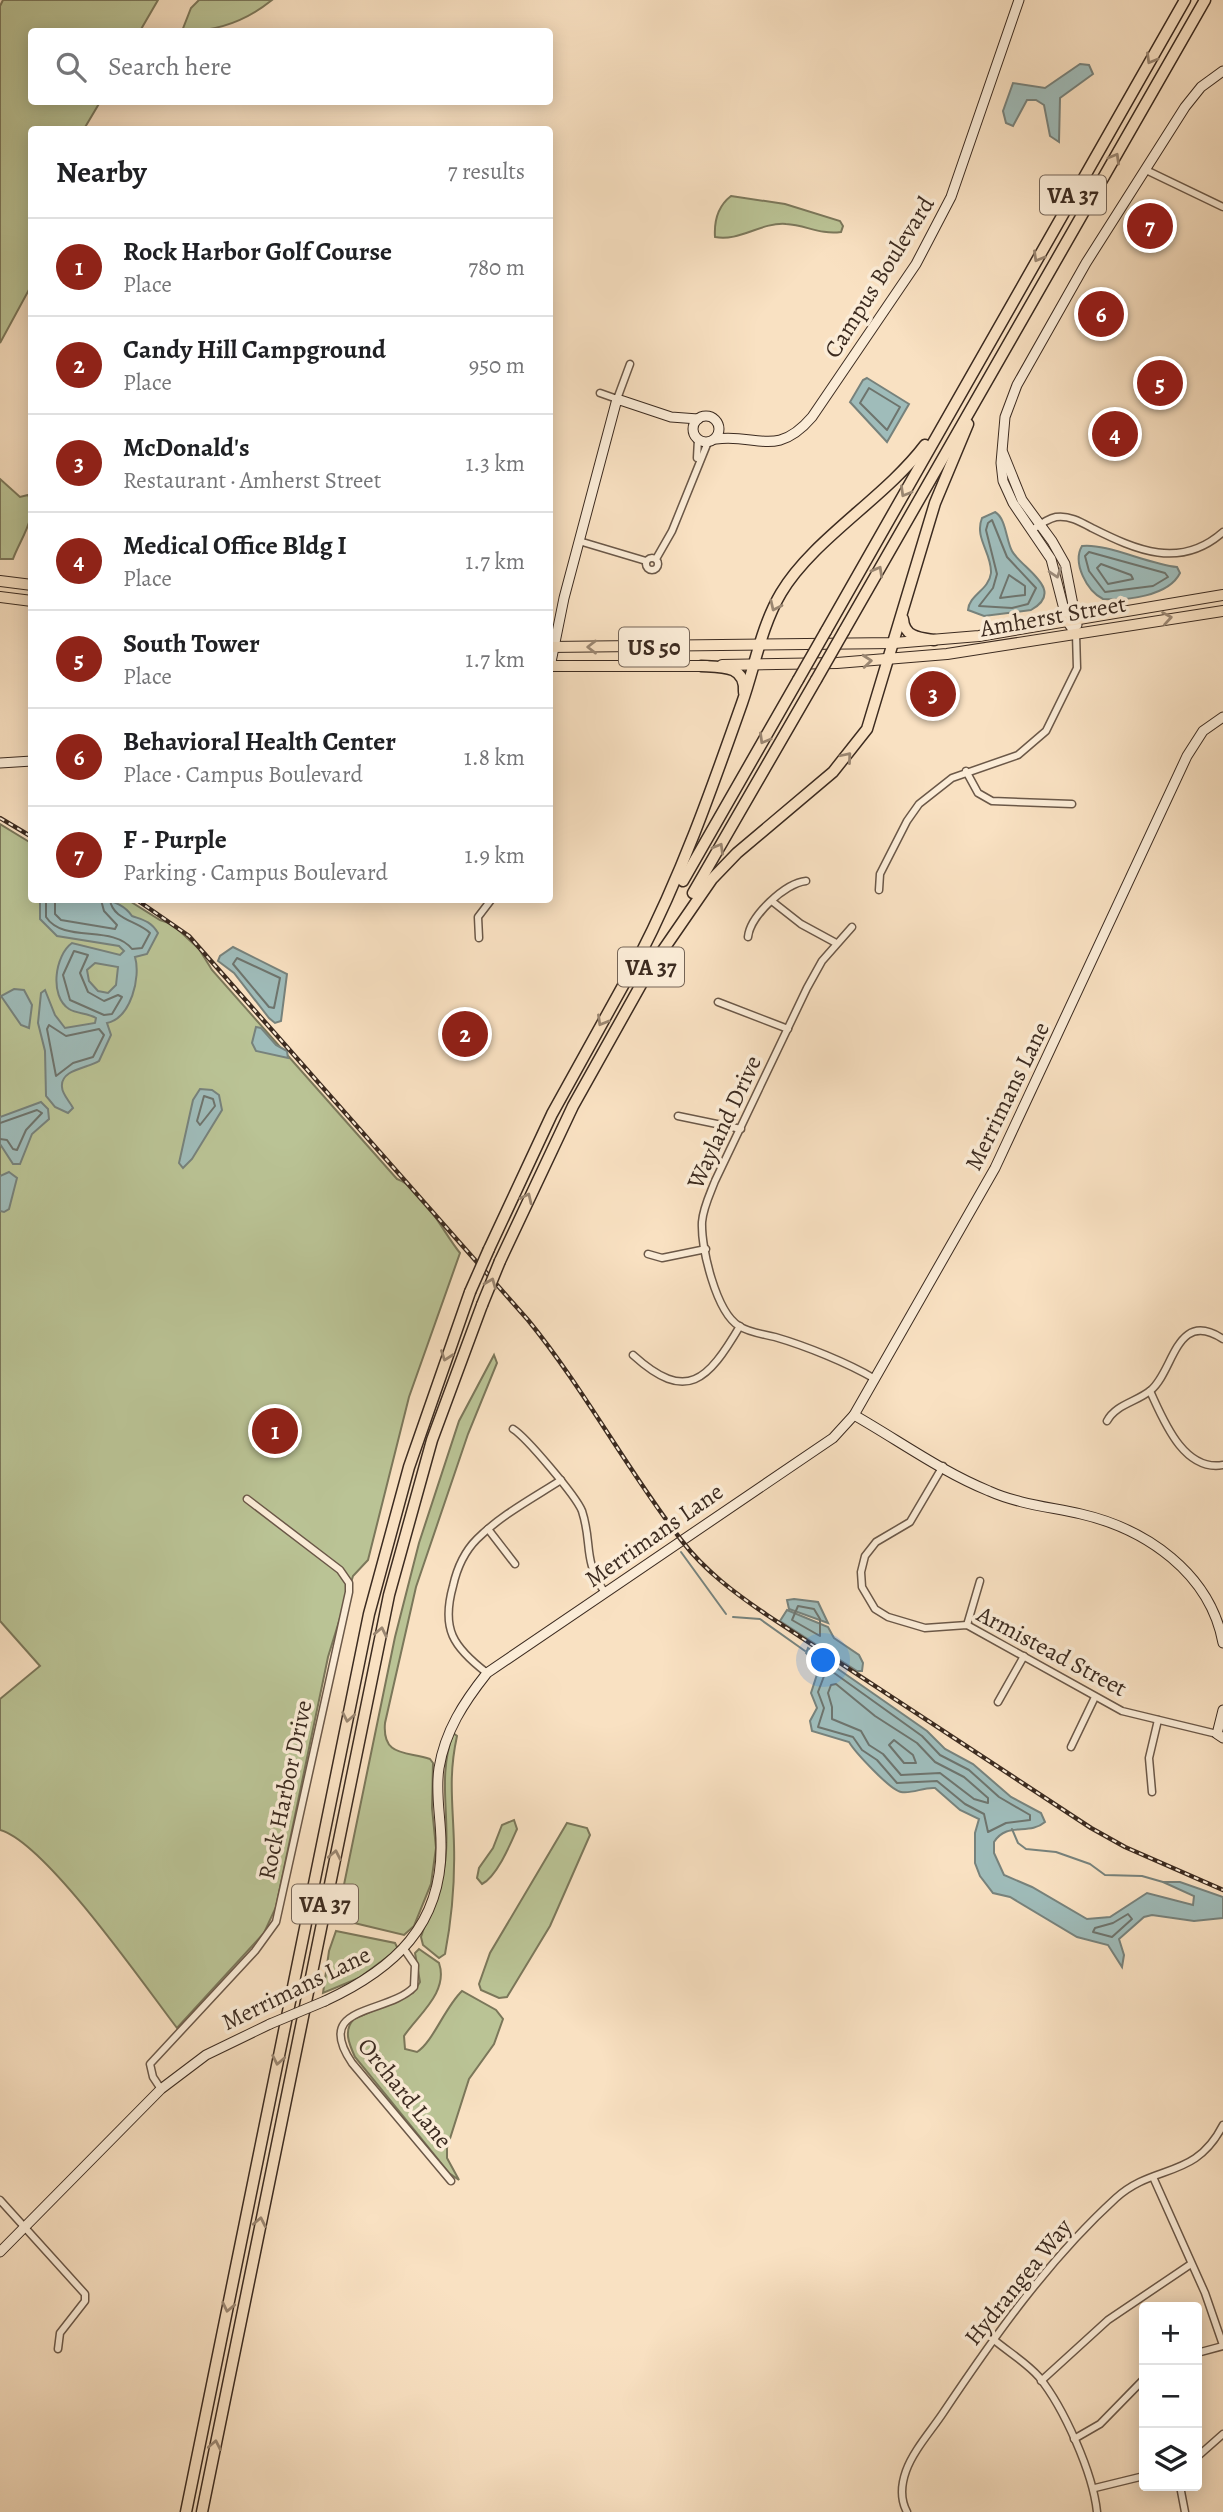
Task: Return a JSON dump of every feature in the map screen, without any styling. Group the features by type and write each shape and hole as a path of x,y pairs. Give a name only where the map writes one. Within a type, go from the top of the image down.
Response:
{"highway":[{"name":"VA 37","path":"186,2512 369,1614 417,1440 470,1292 552,1114 1185,0"},
{"name":"VA 37","path":"202,2512 389,1595 432,1440 482,1305 573,1106 1205,0"},
{"path":"650,969 692,904 724,865 823,782 848,756 867,729 943,481 996,366"},
{"path":"638,959 684,863 743,699 758,646 776,602 790,579 914,460 962,390"},
{"path":"903,613 906,631 934,640"},
{"path":"701,666 736,671 744,681 743,699"}],"main road":[{"path":"0,581 28,584"},
{"name":"Amherst Street","path":"894,643 934,640 1072,620 1223,595"},
{"path":"0,597 28,600"},
{"name":"Amherst Street","path":"890,660 965,652 1223,611"},
{"name":"US 50","path":"553,647 894,643"},
{"name":"US 50","path":"553,667 754,665 890,660"}],"street":[{"name":"Campus Boulevard","path":"671,417 704,438 775,442 794,434 806,423 916,264 959,179 1018,0"},
{"path":"879,890 880,874 913,812 951,778 1018,755 1046,731 1077,668 1076,634 1065,564 1008,493 1000,467 1005,417 1017,385 1086,263 1189,100 1223,71"},
{"path":"1146,170 1223,207"},
{"path":"553,643 617,400 629,364"},
{"path":"600,393 617,400"},
{"name":"Campus Boulevard","path":"617,400 671,417 710,417 719,426 743,440"},
{"path":"646,561 646,568 652,570 658,565 656,559 681,511 704,438 698,419"},
{"path":"704,438 719,426"},
{"path":"1036,527 1052,518 1066,517 1142,551 1165,555 1193,551 1223,532"},
{"path":"579,541 646,561 656,559"},
{"name":"Merrimans Lane","path":"0,2252 161,2089 206,2055 364,1982 404,1949 426,1914 438,1878 441,1840 438,1783 445,1742 463,1704 486,1673 833,1438 855,1415 995,1168 1191,749 1203,731 1223,717"},
{"path":"0,763 28,761"},
{"path":"966,771 978,793 992,801 1072,804"},
{"path":"748,937 752,923 773,902 792,886 806,881"},
{"path":"773,902 801,924 836,943"},
{"path":"479,938 478,917 489,903"},
{"name":"Wayland Drive","path":"740,1326 726,1312 719,1296 706,1250 704,1213 715,1181 816,972 836,943 852,927"},
{"path":"718,1002 788,1029"},
{"path":"678,1116 741,1129"},
{"path":"648,1254 662,1258 706,1250"},
{"path":"633,1354 660,1377 685,1381 702,1375 713,1366 740,1326 807,1349 875,1379"},
{"path":"1107,1421 1115,1410 1150,1391 1163,1375 1174,1348 1185,1337 1203,1333 1223,1339"},
{"path":"1150,1391 1180,1447 1205,1464 1223,1465"},
{"path":"855,1415 943,1466 1002,1496 1097,1518 1152,1543 1178,1563 1199,1588 1219,1625 1223,1643"},
{"path":"513,1429 561,1480 582,1511 589,1561 606,1593"},
{"name":"Armistead Street","path":"943,1466 910,1522 876,1542 869,1550 862,1566 861,1582 868,1601 888,1617 930,1628 967,1625 1122,1711 1220,1736"},
{"path":"486,1673 458,1647 450,1632 447,1616 458,1566 469,1548 488,1529 561,1480"},
{"name":"Rock Harbor Drive","path":"161,2089 150,2064 255,1951 276,1922 349,1592 349,1583 340,1570 247,1499"},
{"path":"488,1529 515,1564"},
{"path":"967,1625 980,1581"},
{"path":"998,1702 1024,1656"},
{"path":"1071,1747 1095,1697"},
{"path":"1220,1736 1223,1710"},
{"path":"1152,1792 1149,1762 1158,1720"},
{"name":"Orchard Lane","path":"404,1949 415,1965 414,1987 400,1997 350,2017 342,2026 340,2041 352,2063 451,2181"},
{"name":"Hydrangea Way","path":"907,2512 901,2494 907,2467 993,2339 1066,2249 1116,2198 1139,2182 1193,2162 1205,2153 1223,2125"},
{"path":"1153,2177 1213,2313 1223,2346 1202,2352"},
{"path":"0,2200 27,2226 85,2294 85,2301 60,2333 58,2349"},
{"path":"1041,2381 1108,2320 1191,2264"},
{"path":"993,2339 1041,2381 1074,2439 1095,2488 1097,2512"},
{"path":"1074,2439 1100,2424 1139,2384"},
{"path":"1202,2453 1223,2434"},
{"path":"1095,2488 1139,2477"},
{"path":"1181,2491 1185,2512"}],"green space":[{"path":"3,0 158,0 142,28 28,28 28,105 98,105 86,126 28,126 28,292 0,343 0,6"},
{"path":"199,0 272,0 252,14 214,28 183,28 191,8"},
{"path":"731,196 785,204 840,221 843,226 841,232 833,233 777,224 733,237 715,237 718,214"},
{"path":"0,479 20,497 28,495 28,524 13,559 0,559"},
{"path":"0,824 28,841 28,903 133,903 160,920 172,924 199,949 212,970 397,1179 406,1183 423,1200 460,1253 409,1397 368,1560 353,1576 328,1657 276,1907 264,1933 177,2028 67,1887 19,1840 0,1830 0,1699 40,1666 0,1621"},
{"path":"494,1355 497,1363 468,1434 416,1587 385,1723 387,1742 392,1747 397,1751 430,1759 433,1763 432,1808 436,1848 431,1884 414,1926 404,1935 346,1921 340,1914 340,1904 395,1637 419,1543 459,1421"},
{"path":"453,1733 457,1736 452,1778 453,1886 445,1954 439,1958 423,1945 421,1937 445,1865 445,1779"},
{"path":"514,1820 517,1829 507,1851 493,1874 482,1884 477,1878 479,1868 493,1848 502,1825"},
{"path":"567,1823 587,1828 590,1835 550,1926 507,1997 499,1998 481,1990 479,1984 490,1953"},
{"path":"336,1931 395,1943 398,1949 359,1978 323,1993 329,1951"},
{"path":"419,1949 439,1963 440,1984 404,2036 405,2049 417,2052 423,2047 462,1991 496,2010 503,2019 494,2044 469,2079 447,2148 447,2158 459,2180 449,2173 355,2057 348,2037 354,2019 413,1993 420,1982 415,1953"}],"water":[{"path":"1080,64 1089,65 1093,74 1060,98 1059,142 1050,136 1044,105 1036,100 1027,100 1013,126 1006,123 1003,111 1013,83 1045,88"},
{"path":"867,378 909,404 887,442 850,402 863,380"},
{"path":"995,512 1001,519 1012,551 1038,579 1044,595 1041,602 1031,610 984,616 968,610 991,573 980,525 982,518"},
{"path":"1082,546 1103,548 1177,567 1180,573 1167,587 1157,592 1135,598 1103,599 1092,590 1083,576 1079,560"},
{"path":"40,903 116,903 132,916 150,923 158,933 147,954 135,957 137,975 132,996 122,1013 107,1023 111,1035 99,1061 70,1073 63,1081 63,1092 73,1108 68,1113 55,1107 46,1096 45,1051 38,1023 41,993 45,990 55,1015 65,1028 95,1023 96,1018 75,1012 63,1003 57,986 58,966 72,943 120,955 124,951 119,946 57,936 40,919","holes":["95,963 118,967 116,985 108,993 98,991 89,981 87,970"]},
{"path":"233,947 287,974 281,1021 275,1023 269,1018 234,973 218,961 220,956"},
{"path":"14,989 24,990 32,1005 29,1028 21,1025 1,996"},
{"path":"256,1027 261,1028 276,1045 287,1051 288,1058 256,1051 252,1043"},
{"path":"200,1089 212,1090 219,1095 222,1110 192,1159 183,1168 179,1163 193,1100"},
{"path":"41,1102 48,1109 49,1119 32,1134 20,1164 13,1164 0,1144 0,1117"},
{"path":"9,1172 17,1178 9,1209 4,1212 0,1211 0,1176"},
{"path":"787,1600 818,1602 828,1623 789,1609"},
{"path":"787,1610 828,1627 834,1638 859,1655 863,1663 862,1671 857,1671 780,1621"},
{"path":"808,1648 927,1731 945,1749 973,1764 1011,1797 1041,1813 1045,1822 1039,1826 1005,1832 994,1842 994,1853 1004,1875 1032,1887 1087,1919 1110,1917 1147,1893 1193,1905 1194,1896 1163,1882 1180,1882 1223,1897 1223,1918 1194,1921 1152,1915 1144,1917 1119,1939 1124,1955 1122,1967 1108,1945 1077,1937 1010,1897 993,1893 980,1876 975,1863 975,1833 979,1819 960,1810 935,1788 905,1792 896,1790 873,1770 849,1742 812,1731 810,1721 817,1708 811,1693 820,1665 806,1653"}],"waterway":[{"path":"681,1552 726,1614"},
{"path":"733,1617 760,1619 805,1651"},
{"path":"1012,1829 1018,1843 1026,1849 1056,1852 1090,1864 1105,1875 1142,1876 1163,1882"}],"railway":[{"path":"0,818 28,835"},
{"path":"141,903 189,936 528,1320 568,1374 662,1514 691,1552 711,1572 767,1615 1091,1828 1125,1847 1223,1890"}],"place":[{"name":"F - Purple","path":"1150,226"},
{"name":"Behavioral Health Center","path":"1101,314"},
{"name":"South Tower","path":"1160,383"},
{"name":"Medical Office Bldg I","path":"1115,434"},
{"name":"McDonald's","path":"933,694"},
{"name":"Candy Hill Campground","path":"465,1034"},
{"name":"Rock Harbor Golf Course","path":"275,1431"}]}
